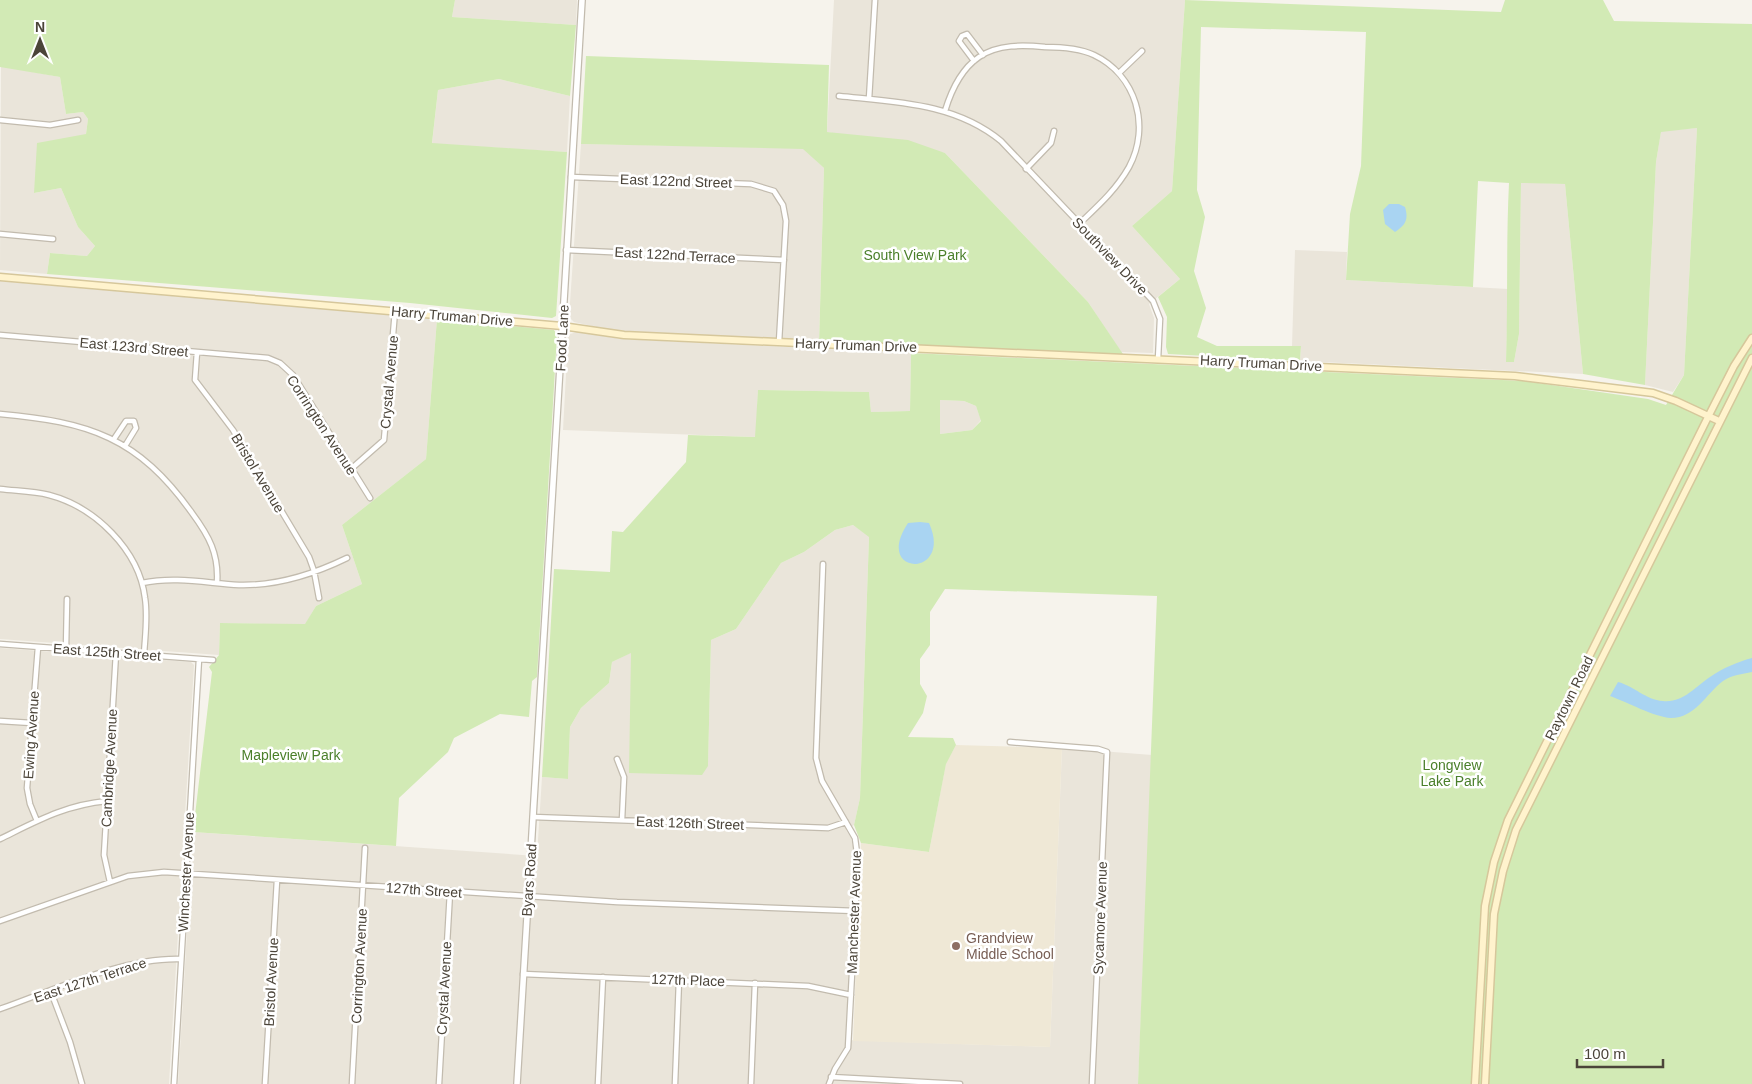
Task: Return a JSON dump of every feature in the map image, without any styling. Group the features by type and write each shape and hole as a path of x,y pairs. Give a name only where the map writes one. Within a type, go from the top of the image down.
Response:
{"main road":[{"name":"Harry Truman Drive","path":"0,277 562,326 624,335 1536,378 1653,393 1676,401 1719,421"},
{"name":"Raytown Road","path":"1475,1084 1485,906 1494,862 1508,820 1708,417 1734,366 1752,338"},
{"name":"Raytown Road","path":"1485,1084 1494,914 1503,871 1516,830 1752,358"}],"street":[{"name":"Food Lane","path":"542,676 570,177 582,0"},
{"path":"869,99 875,0"},
{"path":"974,61 959,41 962,36 967,34 983,55"},
{"path":"945,111 955,85 974,61 983,55 1008,47 1023,45 1078,50 1106,61 1119,73 1130,89 1138,107 1139,143 1130,166 1118,186 1079,224"},
{"path":"1119,73 1142,51"},
{"name":"Southview Drive","path":"839,96 920,105 945,111 988,130 1153,301 1160,319 1158,359"},
{"path":"0,120 50,125 78,120"},
{"path":"1026,169 1051,142 1054,131"},
{"name":"East 122nd Street","path":"570,177 751,184 770,189 778,195 783,205 786,221 784,260"},
{"path":"0,234 53,239"},
{"name":"East 122nd Terrace","path":"566,250 784,260"},
{"path":"779,342 784,260"},
{"name":"Crystal Avenue","path":"351,469 384,440 395,311"},
{"name":"East 123rd Street","path":"0,335 268,358"},
{"name":"Bristol Avenue","path":"197,352 195,380 233,430 309,557 314,571 319,598"},
{"name":"Corrington Avenue","path":"268,358 280,364 292,375 370,498"},
{"path":"0,414 51,418 86,428 114,439 125,446 166,480 209,537 217,559 217,583"},
{"path":"114,439 126,421 134,421 136,428 125,446"},
{"path":"0,490 34,492 65,501 91,514 112,533 129,555 142,583 147,615 144,655"},
{"path":"142,583 172,579 217,583 263,584 314,571 347,558"},
{"name":"Manchester Avenue","path":"823,564 816,758 822,780 855,838 858,850 848,1048 829,1084"},
{"path":"66,649 67,599"},
{"name":"East 125th Street","path":"0,644 213,660"},
{"name":"Ewing Avenue","path":"37,821 30,804 27,788 38,647"},
{"name":"Cambridge Avenue","path":"110,882 104,855 116,653"},
{"name":"Winchester Avenue","path":"174,1084 199,659"},
{"name":"Byars Road","path":"517,1084 542,676"},
{"path":"0,721 32,723"},
{"name":"Sycamore Avenue","path":"1010,742 1098,749 1107,752 1092,1084"},
{"path":"618,759 624,777 622,820"},
{"path":"0,839 70,807 107,801"},
{"name":"East 126th Street","path":"533,817 828,828 846,822"},
{"name":"Corrington Avenue","path":"352,1084 365,848"},
{"name":"127th Street","path":"0,921 110,882 143,874 186,872 364,887 528,897 856,911"},
{"name":"Bristol Avenue","path":"265,1084 277,880"},
{"name":"Crystal Avenue","path":"439,1084 450,892"},
{"name":"East 127th Terrace","path":"0,1009 136,962 160,958 181,959"},
{"name":"127th Place","path":"523,974 808,986 852,995"},
{"path":"598,1084 603,977"},
{"path":"675,1084 679,980"},
{"path":"751,1084 755,983"},
{"path":"51,992 70,1042 82,1084"},
{"path":"831,1077 960,1084"}],"shaded area":[{"path":"455,0 577,0 576,25 452,17"},
{"path":"834,0 1185,0 1172,191 1132,226 1180,279 1149,304 1154,318 1153,353 1121,352 1088,302 945,153 827,132"},
{"path":"1,66 60,77 66,114 83,112 88,119 86,134 34,193 61,188 78,227 95,246 87,256 50,253 47,274 0,270"},
{"path":"499,79 570,96 567,152 432,144 438,90"},
{"path":"1697,128 1684,375 1673,392 1645,385 1656,162 1661,131"},
{"path":"581,144 803,148 824,168 819,341 614,331 574,322 569,317"},
{"path":"1521,182 1565,184 1583,374 1300,361 1301,347 1292,346 1295,250 1347,252 1346,280 1508,289 1506,362 1514,362 1519,334"},
{"path":"0,281 437,319 426,459 342,525 362,584 316,606 305,625 220,623 219,655 0,639"},
{"path":"577,332 621,339 911,353 910,411 871,412 869,392 758,390 756,437 563,430 568,338 570,334"},
{"path":"940,400 964,401 976,406 981,420 972,430 940,434"},
{"path":"853,525 869,536 860,798 854,825 846,830 851,838 854,850 854,870 846,1040 1050,1047 1062,748 1152,755 1138,1084 178,1084 193,832 537,856 542,777 568,779 570,727 581,708 609,683 612,662 632,652 708,766 711,640 736,629 781,563 804,552 835,530"},
{"path":"0,648 191,662 194,665 169,1084 0,1084"},
{"name":"Grandview Middle School","path":"956,745 1062,748 1050,1047 853,1041 861,843 929,852 946,763"}],"green space":[{"path":"0,0 455,0 452,17 576,25 570,96 499,79 438,90 432,143 567,152 556,316 552,318 410,303 47,274 50,253 87,256 95,246 78,227 61,188 34,193 37,143 86,134 88,119 83,112 66,114 60,77 0,67"},
{"name":"Longview Lake Park","path":"1185,0 1501,12 1505,0 1603,0 1614,21 1752,24 1752,1084 1138,1084 1157,596 945,589 930,612 930,645 920,659 920,684 927,696 923,713 908,737 953,738 956,745 946,764 929,852 861,843 854,825 860,798 869,537 853,525 835,530 804,552 781,563 736,629 711,640 708,766 702,775 629,773 631,653 612,662 609,683 581,708 570,727 568,779 542,777 554,569 610,572 612,531 623,532 686,462 688,435 755,437 758,390 869,392 871,412 910,411 911,353 1524,381 1648,399 1666,405 1684,375 1697,128 1661,132 1656,162 1645,385 1583,374 1565,184 1521,183 1519,334 1514,362 1506,362 1509,183 1478,181 1473,287 1346,280 1350,214 1361,166 1366,32 1201,27 1197,190 1205,217 1194,271 1206,308 1197,337 1217,346 1301,346 1300,361 1168,354 1166,347 1167,317 1158,297 1180,279 1132,226 1172,191","holes":["940,400 964,401 976,406 981,421 972,430 940,434"]},
{"name":"South View Park","path":"586,56 829,65 827,132 908,140 945,153 1088,302 1125,357 819,344 824,168 803,149 581,144"},
{"name":"Mapleview Park","path":"437,319 554,330 557,335 537,677 532,681 529,717 500,714 454,738 448,752 399,798 396,846 193,832 212,672 209,667 219,655 220,623 305,624 316,606 362,584 342,525 426,459"}],"water":[{"path":"1389,204 1399,204 1405,207 1407,215 1405,222 1395,232 1385,224 1383,210"},
{"path":"908,523 929,523 934,541 931,554 924,561 914,564 905,561 900,554 900,541"},
{"path":"1752,658 1752,672 1733,676 1723,681 1694,710 1679,717 1671,718 1657,715 1610,696 1618,682 1646,696 1657,700 1670,701 1688,694 1720,671"}],"place":[{"name":"Grandview Middle School","path":"956,946"}]}
